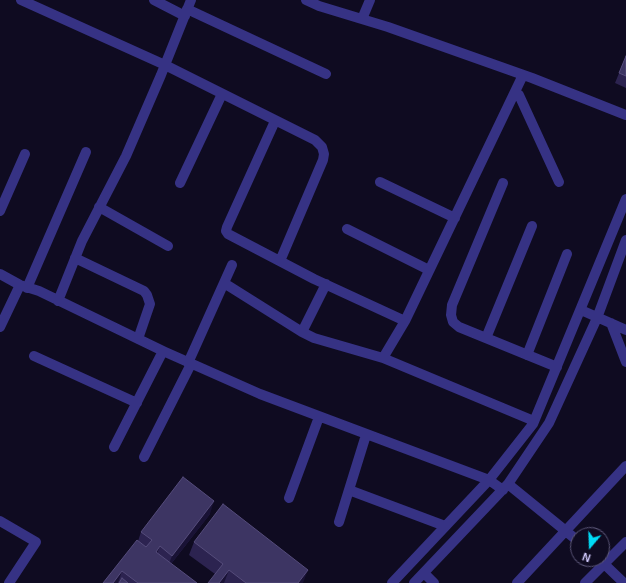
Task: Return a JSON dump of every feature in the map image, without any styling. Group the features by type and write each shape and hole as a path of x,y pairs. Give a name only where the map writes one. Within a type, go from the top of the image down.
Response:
{"street":[{"path":"21,0 165,65 315,140 322,147 324,154 323,160 280,261"},
{"path":"154,0 188,8 326,74"},
{"path":"306,0 388,27 523,75 626,116"},
{"path":"362,19 370,0"},
{"path":"58,301 82,241 126,156 188,8"},
{"path":"383,358 405,321 523,75"},
{"path":"515,92 519,95 559,182"},
{"path":"180,183 222,94"},
{"path":"275,121 226,231 232,236 280,261 405,321"},
{"path":"0,327 24,286 86,152"},
{"path":"0,210 25,154"},
{"path":"380,182 454,218"},
{"path":"503,183 452,305 451,315 459,328 557,367"},
{"path":"392,583 489,480 534,421 626,199"},
{"path":"99,207 168,246"},
{"path":"486,338 532,226"},
{"path":"347,230 429,270"},
{"path":"414,583 506,487 549,423 597,318 626,240"},
{"path":"527,355 567,254"},
{"path":"75,258 144,291 150,304 138,340"},
{"path":"144,457 189,363 232,265"},
{"path":"0,274 138,340 260,394 506,487 570,534"},
{"path":"224,283 314,338 383,358 534,421"},
{"path":"302,332 326,284"},
{"path":"581,310 626,330"},
{"path":"611,324 626,362"},
{"path":"114,447 163,351"},
{"path":"34,356 137,403"},
{"path":"289,498 319,417"},
{"path":"339,522 366,435"},
{"path":"517,583 626,466"},
{"path":"349,490 445,526"},
{"path":"0,521 36,542 9,583"},
{"path":"610,555 626,542"},
{"path":"585,583 598,567"},
{"path":"607,567 624,583"},
{"path":"424,573 434,583"}],"building":[{"path":"626,56 626,76 619,73"},
{"path":"183,477 214,501 172,556 160,546 156,552 197,583 138,583 122,571 113,583 103,583 137,540 146,547 152,540 141,532"},
{"path":"223,504 308,570 298,583 246,583 229,570 219,583 208,583 223,564 194,542"},
{"path":"122,578 128,583 119,583"}]}
